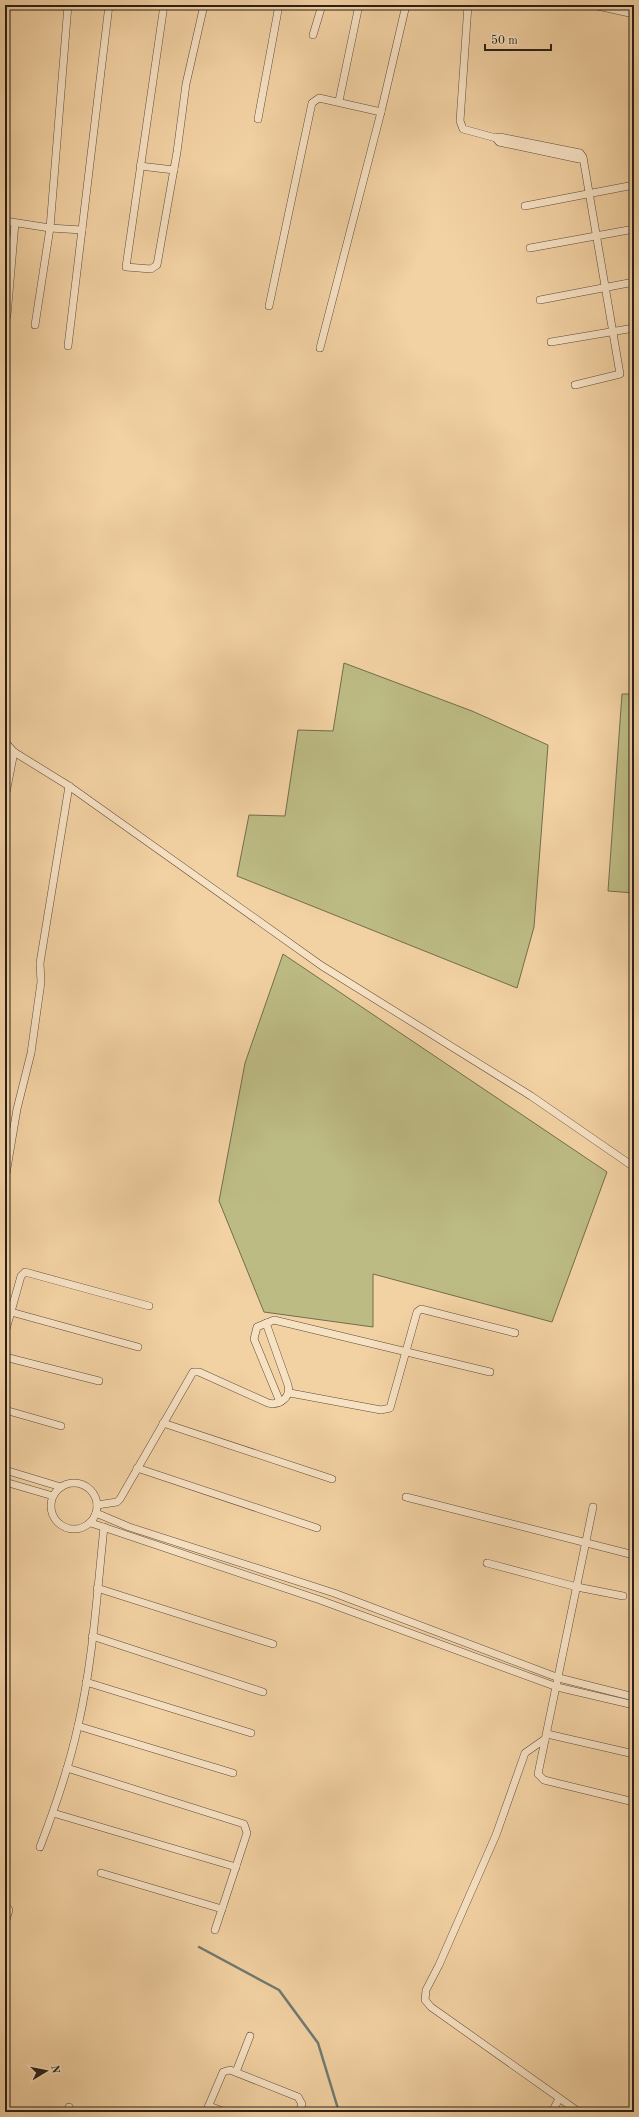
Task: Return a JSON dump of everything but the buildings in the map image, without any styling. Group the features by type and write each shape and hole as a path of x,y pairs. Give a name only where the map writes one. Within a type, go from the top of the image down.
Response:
{"street":[{"path":"35,325 50,228 68,5"},
{"path":"68,346 109,5"},
{"path":"164,5 126,267 151,269 158,264 174,170 186,84 204,5"},
{"path":"258,119 279,5"},
{"path":"313,35 322,5"},
{"path":"339,102 359,5"},
{"path":"320,348 381,112 406,5"},
{"path":"468,5 460,121 463,129 496,138 500,137 580,153 583,157 620,374 575,385"},
{"path":"593,5 634,14"},
{"path":"269,306 312,103 319,98 381,112"},
{"path":"140,166 174,170"},
{"path":"526,206 634,185"},
{"path":"5,221 50,228 82,230"},
{"path":"7,316 15,223"},
{"path":"530,248 634,229"},
{"path":"540,300 634,282"},
{"path":"551,342 634,328"},
{"path":"5,742 14,752 69,786 322,966 531,1096 634,1167"},
{"path":"5,798 14,752"},
{"path":"5,1180 17,1109 31,1053 41,982 40,963 69,786"},
{"path":"5,1333 22,1273 29,1272 149,1306"},
{"path":"290,1393 387,1410 390,1408 417,1312 421,1309 515,1333"},
{"path":"11,1312 138,1347"},
{"path":"280,1402 254,1339 257,1327 274,1320 490,1372"},
{"path":"266,1323 290,1393"},
{"path":"5,1357 99,1381"},
{"path":"97,1505 117,1502 191,1374 196,1372 268,1403 275,1404 280,1402 288,1397 290,1393"},
{"path":"5,1410 61,1426"},
{"path":"163,1423 332,1479"},
{"path":"137,1468 317,1528"},
{"path":"5,1470 61,1487"},
{"path":"5,1482 53,1496"},
{"path":"75,1483 82,1485 94,1494 97,1505 96,1513 90,1523 78,1530 71,1530 58,1524 51,1512 50,1505 53,1496 61,1487 75,1483"},
{"path":"406,1497 585,1544 634,1555"},
{"path":"592,1507 557,1686 538,1771 541,1779 634,1802"},
{"path":"96,1513 129,1527 334,1593 558,1678 634,1696"},
{"path":"90,1523 320,1600 557,1686 634,1705"},
{"path":"40,1848 53,1813 78,1726 86,1682 104,1527"},
{"path":"487,1563 576,1587 623,1596"},
{"path":"98,1588 273,1644"},
{"path":"92,1636 263,1692"},
{"path":"86,1682 251,1733"},
{"path":"78,1726 233,1774"},
{"path":"579,2112 431,2007 425,2000 424,1995 496,1835 525,1753 546,1737 634,1754"},
{"path":"67,1768 244,1824 247,1833 215,1930"},
{"path":"53,1813 236,1867"},
{"path":"101,1873 222,1909"},
{"path":"5,1905 9,1910 5,1923"},
{"path":"236,2072 250,2036"},
{"path":"225,2112 208,2109 224,2072 230,2070 298,2096 302,2104 300,2112"},
{"path":"552,2112 559,2099"}],"shaded area":[{"path":"344,663 472,711 548,745 534,927 517,988 237,876 249,815 285,816 298,730 333,731"},
{"path":"622,694 634,694 634,893 608,891"},
{"path":"283,954 607,1172 552,1322 373,1274 373,1327 264,1312 219,1201 245,1063"}],"waterway":[{"path":"199,1947 279,1990 318,2043 339,2112"}]}
